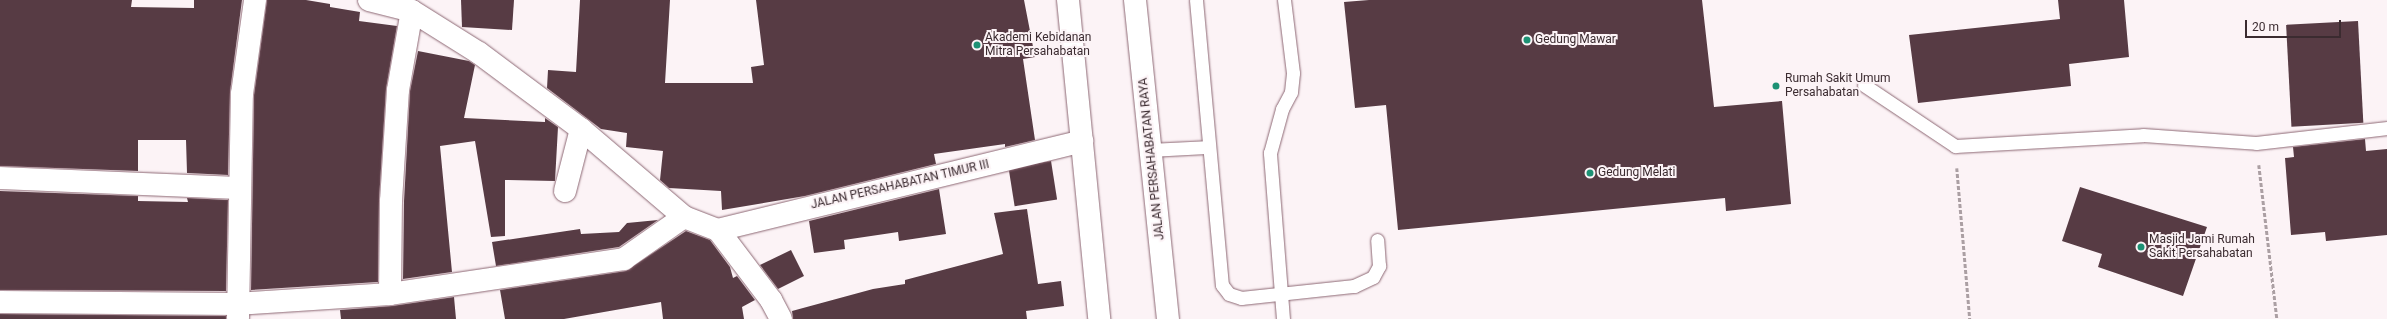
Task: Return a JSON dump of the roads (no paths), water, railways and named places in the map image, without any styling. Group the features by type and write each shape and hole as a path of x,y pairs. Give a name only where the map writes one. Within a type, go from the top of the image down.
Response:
{"street":[{"path":"237,311 242,94 256,0"},
{"path":"369,0 412,11 479,53 581,129 684,217 718,230 771,300 781,319"},
{"path":"1068,0 1099,319"},
{"name":"JALAN PERSAHABATAN RAYA","path":"1135,0 1168,319"},
{"path":"390,294 391,201 398,90 412,11"},
{"path":"565,191 581,129"},
{"name":"JALAN PERSAHABATAN TIMUR III","path":"718,230 1082,141"},
{"path":"0,178 239,188"},
{"path":"0,302 237,311 390,294 624,259 684,217"}],"lane":[{"path":"1283,319 1270,153 1282,109 1290,92 1294,73 1284,0"},
{"path":"1200,1 1209,147 1222,285 1229,294 1241,298 1281,295 1363,284 1373,277 1379,266 1376,240"},
{"path":"1864,85 1955,146 2143,135 2256,143 2387,128"},
{"path":"1151,150 1209,147"}],"place":[{"name":"Gedung Mawar","path":"1527,40"},
{"name":"Akademi Kebidanan Mitra Persahabatan","path":"977,45"},
{"name":"Rumah Sakit Umum Persahabatan","path":"1776,86"},
{"name":"Gedung Melati","path":"1590,173"},
{"name":"Masjid Jami Rumah Sakit Persahabatan","path":"2141,247"}]}
